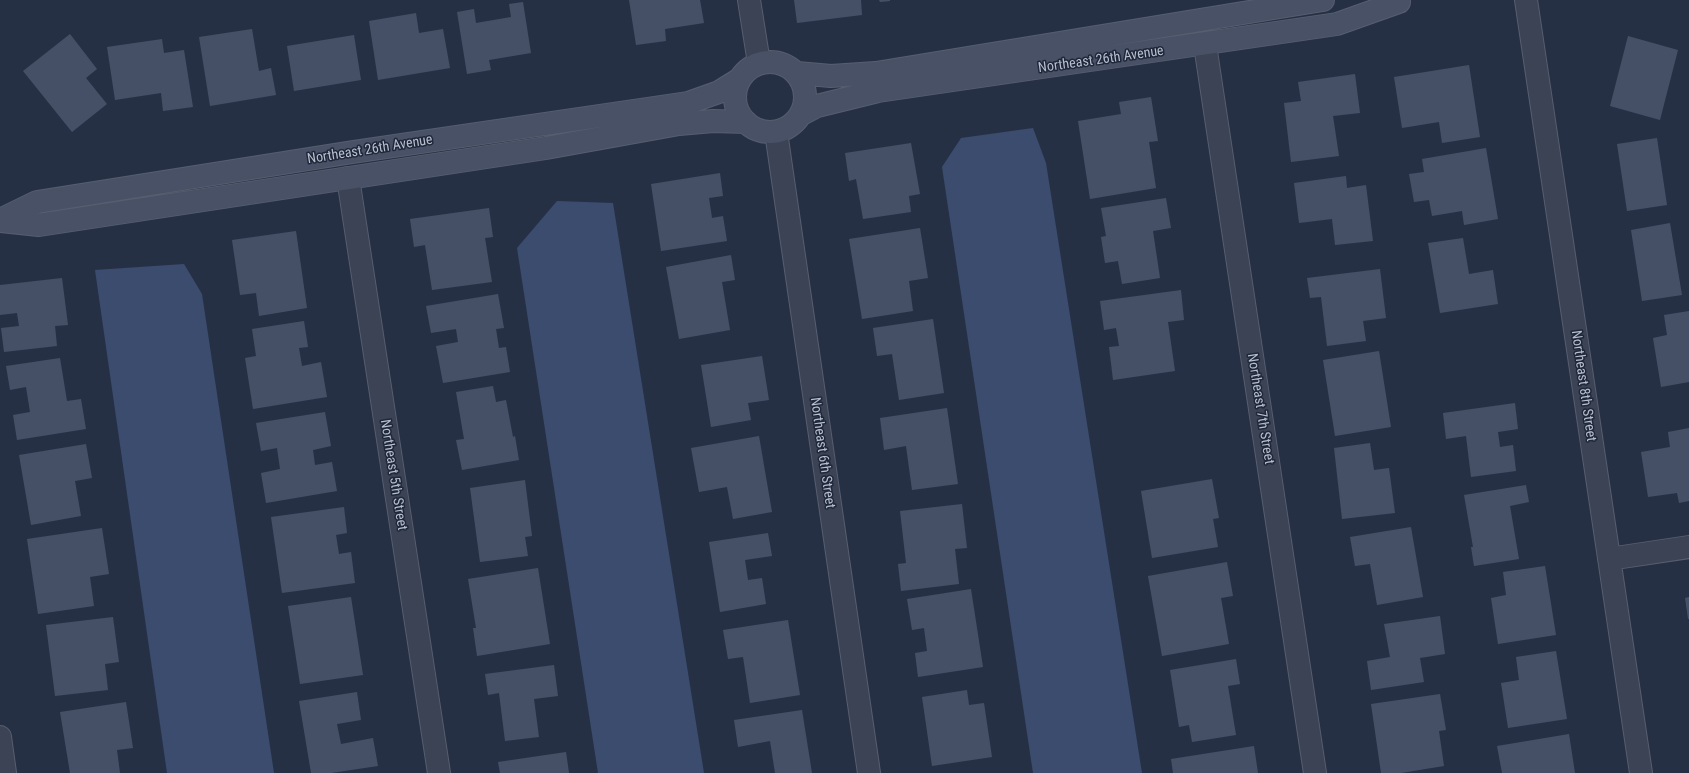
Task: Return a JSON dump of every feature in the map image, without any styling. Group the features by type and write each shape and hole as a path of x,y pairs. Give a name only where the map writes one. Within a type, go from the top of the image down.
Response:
{"street":[{"path":"749,0 759,63"},
{"name":"Northeast 26th Avenue","path":"797,73 831,76 876,73 1323,0"},
{"name":"Northeast 26th Avenue","path":"1365,0 1406,1"},
{"name":"Northeast 8th Street","path":"1526,0 1641,773"},
{"name":"Northeast 26th Avenue","path":"802,114 817,106 878,91 1205,45 1337,24 1406,1"},
{"name":"Northeast 7th Street","path":"1205,45 1315,773"},
{"path":"780,62 797,73 803,82 805,103 802,114 795,122 786,129 776,132 765,132 754,129 746,122 736,106 736,88 740,79 751,67 759,63 780,62"},
{"name":"Northeast 26th Avenue","path":"0,220 38,202 361,151 688,103 719,92 740,79"},
{"name":"Northeast 26th Avenue","path":"0,220 39,225 546,148 679,124 713,121 746,122"},
{"name":"Northeast 6th Street","path":"776,132 869,773"},
{"name":"Northeast 5th Street","path":"348,178 439,773"},
{"path":"1609,559 1689,547"},
{"path":"0,737 5,773"}],"water":[{"path":"1033,128 1046,163 1142,773 1033,773 942,167 961,138"},
{"path":"557,201 613,203 704,773 598,773 517,248"},
{"path":"184,264 202,294 274,773 167,773 95,270"}],"building":[{"path":"629,0 700,0 704,23 665,29 666,41 636,45"},
{"path":"794,0 861,0 862,15 797,23"},
{"path":"879,0 890,0 890,1 880,2"},
{"path":"523,2 531,53 489,60 491,70 467,74 457,12 474,9 476,23 511,17 509,4"},
{"path":"416,13 419,33 443,29 450,68 378,80 369,21"},
{"path":"252,29 259,71 271,68 276,95 210,106 199,37"},
{"path":"70,34 97,69 86,78 107,104 72,132 23,71"},
{"path":"354,35 361,80 294,91 287,46"},
{"path":"1628,36 1678,50 1660,120 1610,106"},
{"path":"162,39 164,53 184,50 193,107 163,111 161,93 115,100 107,47"},
{"path":"1469,65 1480,137 1442,143 1439,122 1402,128 1394,77"},
{"path":"1355,74 1360,113 1333,116 1339,156 1291,162 1284,103 1301,101 1298,82"},
{"path":"1151,97 1158,141 1149,142 1156,188 1090,199 1078,121 1121,114 1119,102"},
{"path":"1657,138 1667,205 1627,211 1617,144"},
{"path":"911,143 920,194 909,196 911,212 863,219 856,179 849,181 845,153"},
{"path":"1486,148 1498,219 1464,225 1462,211 1432,216 1429,200 1414,202 1409,174 1424,172 1422,159"},
{"path":"720,173 723,196 709,198 712,218 723,216 727,241 661,251 651,184"},
{"path":"1346,176 1347,188 1366,185 1373,241 1335,245 1332,219 1299,223 1294,183"},
{"path":"1166,198 1171,228 1153,231 1160,278 1122,284 1118,261 1105,263 1101,237 1106,236 1101,208"},
{"path":"489,208 493,237 485,238 492,282 432,290 425,245 414,247 410,219"},
{"path":"1670,223 1682,295 1642,301 1631,230"},
{"path":"920,228 928,278 909,281 913,311 862,319 849,239"},
{"path":"296,231 307,308 259,316 256,293 240,295 232,240"},
{"path":"1463,238 1469,274 1493,270 1498,304 1440,313 1428,243"},
{"path":"731,255 735,280 722,282 730,330 679,339 666,267"},
{"path":"1380,269 1386,318 1363,321 1366,341 1327,346 1321,297 1310,298 1307,278"},
{"path":"62,278 68,325 55,326 57,346 4,352 1,328 19,326 17,313 0,315 0,285"},
{"path":"1181,290 1184,320 1168,322 1175,371 1113,380 1109,347 1119,346 1116,328 1104,330 1100,301"},
{"path":"498,294 504,328 496,329 499,348 506,347 510,372 443,383 436,346 458,342 456,329 431,333 426,306"},
{"path":"1689,311 1689,382 1661,387 1653,338 1667,335 1664,315"},
{"path":"933,319 944,393 899,400 892,354 877,356 873,328"},
{"path":"304,321 308,347 299,348 302,366 321,362 327,397 253,409 245,358 256,356 252,329"},
{"path":"1379,351 1391,427 1335,436 1323,360"},
{"path":"762,356 769,400 748,403 751,420 711,427 701,365"},
{"path":"60,358 67,401 81,399 86,429 17,440 13,415 30,412 26,387 10,390 6,366"},
{"path":"493,386 496,402 506,400 519,460 462,470 456,440 464,439 456,392"},
{"path":"1515,403 1518,429 1498,432 1500,447 1513,445 1516,471 1471,477 1466,436 1446,439 1443,413"},
{"path":"947,408 958,484 912,490 906,446 884,450 880,418"},
{"path":"325,412 331,446 313,450 315,465 332,462 337,491 266,503 261,473 280,469 277,448 261,451 256,423"},
{"path":"1689,428 1689,501 1679,503 1677,493 1648,497 1641,452 1670,447 1668,432"},
{"path":"759,436 772,512 733,519 727,487 699,492 691,448"},
{"path":"1370,443 1374,470 1389,468 1395,513 1342,519 1334,448"},
{"path":"86,444 92,478 75,481 81,516 31,525 19,455"},
{"path":"1212,479 1219,518 1213,519 1218,547 1152,558 1141,491"},
{"path":"525,480 532,536 525,537 528,556 480,562 470,488"},
{"path":"1526,485 1529,502 1510,506 1519,559 1474,566 1471,547 1473,547 1464,495"},
{"path":"962,504 967,548 955,549 959,584 901,591 898,564 906,563 900,511"},
{"path":"344,507 347,533 336,535 339,554 351,552 355,583 282,593 271,517"},
{"path":"1411,527 1423,597 1377,605 1370,564 1355,566 1350,537"},
{"path":"102,528 109,574 90,577 94,606 38,614 27,539"},
{"path":"768,533 772,556 745,560 748,580 762,578 766,604 720,612 709,542"},
{"path":"1227,562 1233,596 1221,598 1229,644 1162,656 1148,576"},
{"path":"1545,566 1556,635 1498,644 1491,598 1506,595 1503,572"},
{"path":"538,568 550,644 477,656 473,628 476,628 468,579"},
{"path":"971,589 983,667 918,677 915,653 927,651 924,628 912,630 907,599"},
{"path":"351,597 363,675 300,684 288,606"},
{"path":"1689,597 1689,619 1688,619 1685,598"},
{"path":"1440,616 1445,654 1420,658 1424,682 1371,690 1367,661 1390,657 1384,624"},
{"path":"113,617 119,662 105,664 108,690 55,696 46,625"},
{"path":"788,620 800,695 750,703 743,657 728,659 723,630"},
{"path":"1556,651 1567,719 1508,728 1501,683 1519,680 1516,657"},
{"path":"1236,659 1240,684 1228,686 1236,735 1192,742 1189,725 1179,727 1170,670"},
{"path":"554,665 558,696 534,699 539,737 505,741 499,693 488,695 485,674"},
{"path":"967,690 969,705 984,703 992,757 932,766 922,697"},
{"path":"357,692 361,720 337,724 341,744 373,738 378,766 331,773 311,773 299,701"},
{"path":"1440,694 1446,730 1439,731 1444,766 1401,773 1381,773 1371,704"},
{"path":"126,702 133,748 117,750 120,773 70,773 60,712"},
{"path":"802,710 812,773 775,773 770,741 738,747 734,720"},
{"path":"1569,734 1575,773 1502,773 1497,746"},
{"path":"1254,746 1258,773 1173,773 1171,759"},
{"path":"566,752 569,773 500,773 498,762"}]}
